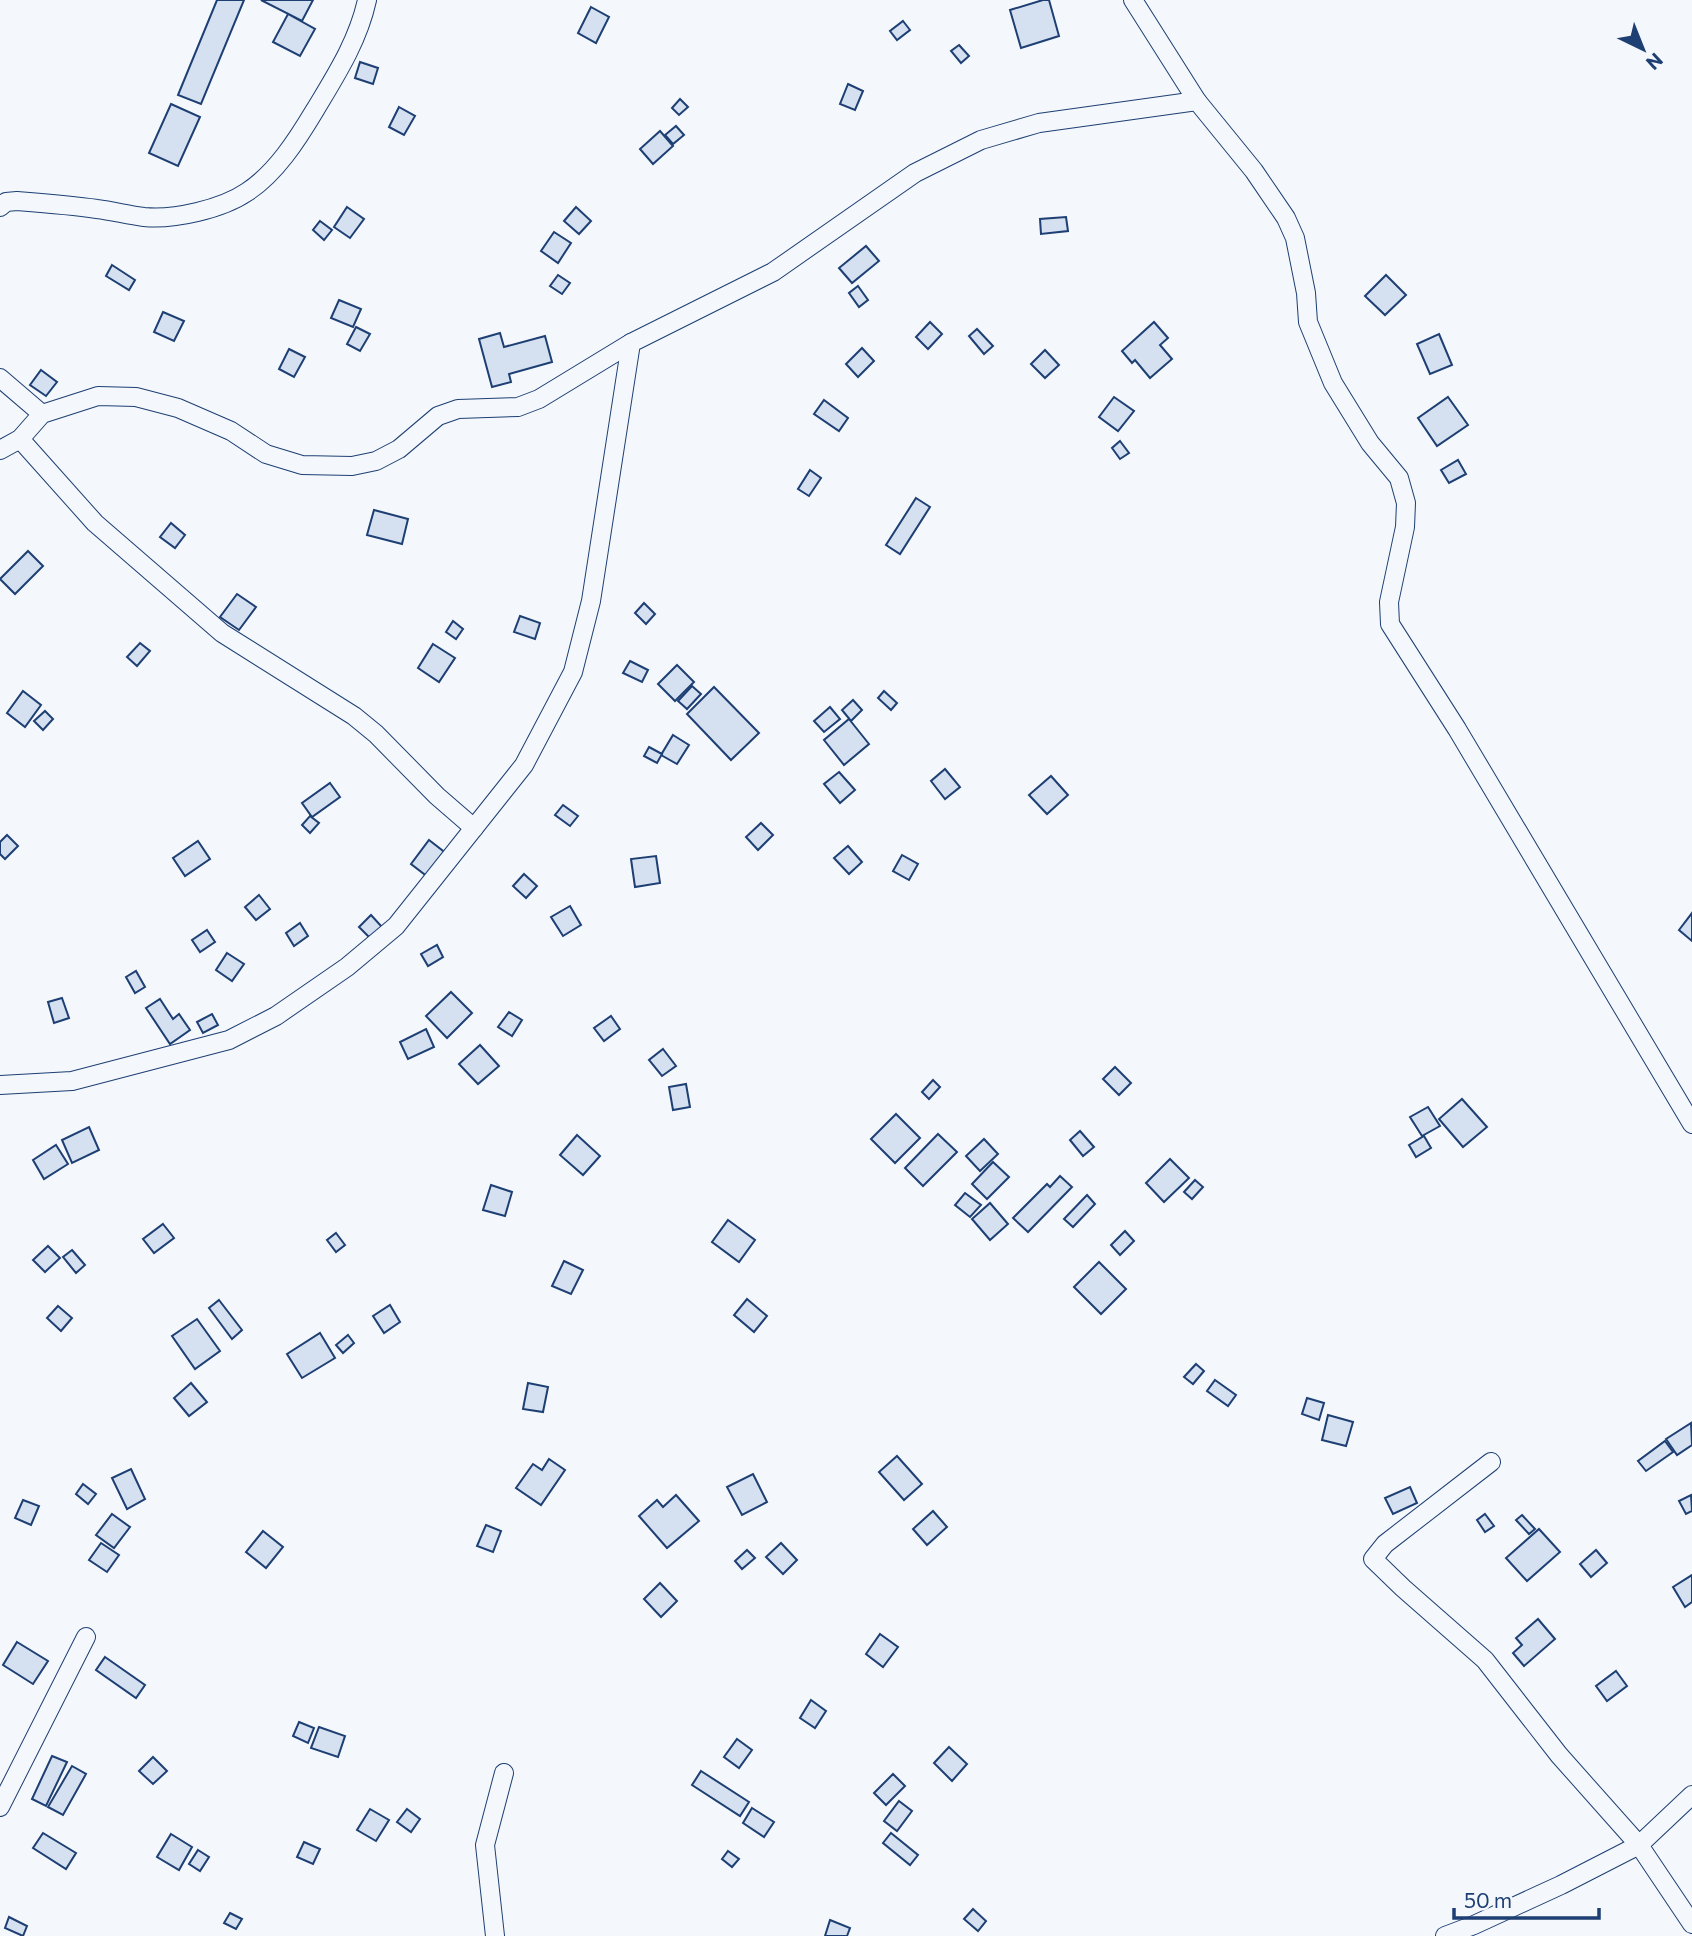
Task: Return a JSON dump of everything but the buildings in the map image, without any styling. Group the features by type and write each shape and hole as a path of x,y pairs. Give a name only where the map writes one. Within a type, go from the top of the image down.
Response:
{"street":[{"path":"0,207 6,202 17,201 146,217 172,216 184,215 246,193 267,176 304,127 347,56 367,0"},
{"path":"1133,0 1197,101 1254,171 1286,218 1295,238 1306,293 1308,322 1333,383 1370,443 1399,478 1406,503 1405,527 1389,602 1390,624 1457,729 1692,1124"},
{"path":"0,450 20,439 42,414 99,396 136,397 178,408 231,430 266,454 302,465 352,466 376,461 399,449 438,416 458,409 518,407 539,399 631,343 773,272 915,173 981,140 1039,123 1197,101"},
{"path":"0,1085 72,1081 229,1040 276,1016 347,967 396,926 524,765 573,672 591,601 631,343"},
{"path":"0,377 42,414"},
{"path":"20,439 95,523 206,620 222,633 354,716 474,828"},
{"path":"1492,1462 1385,1544 1373,1559 1485,1660 1559,1755 1639,1845 1692,1924"},
{"path":"0,1807 86,1637"},
{"path":"495,1936 485,1845 504,1773"},
{"path":"1444,1936 1561,1885 1639,1845 1692,1795"}]}
